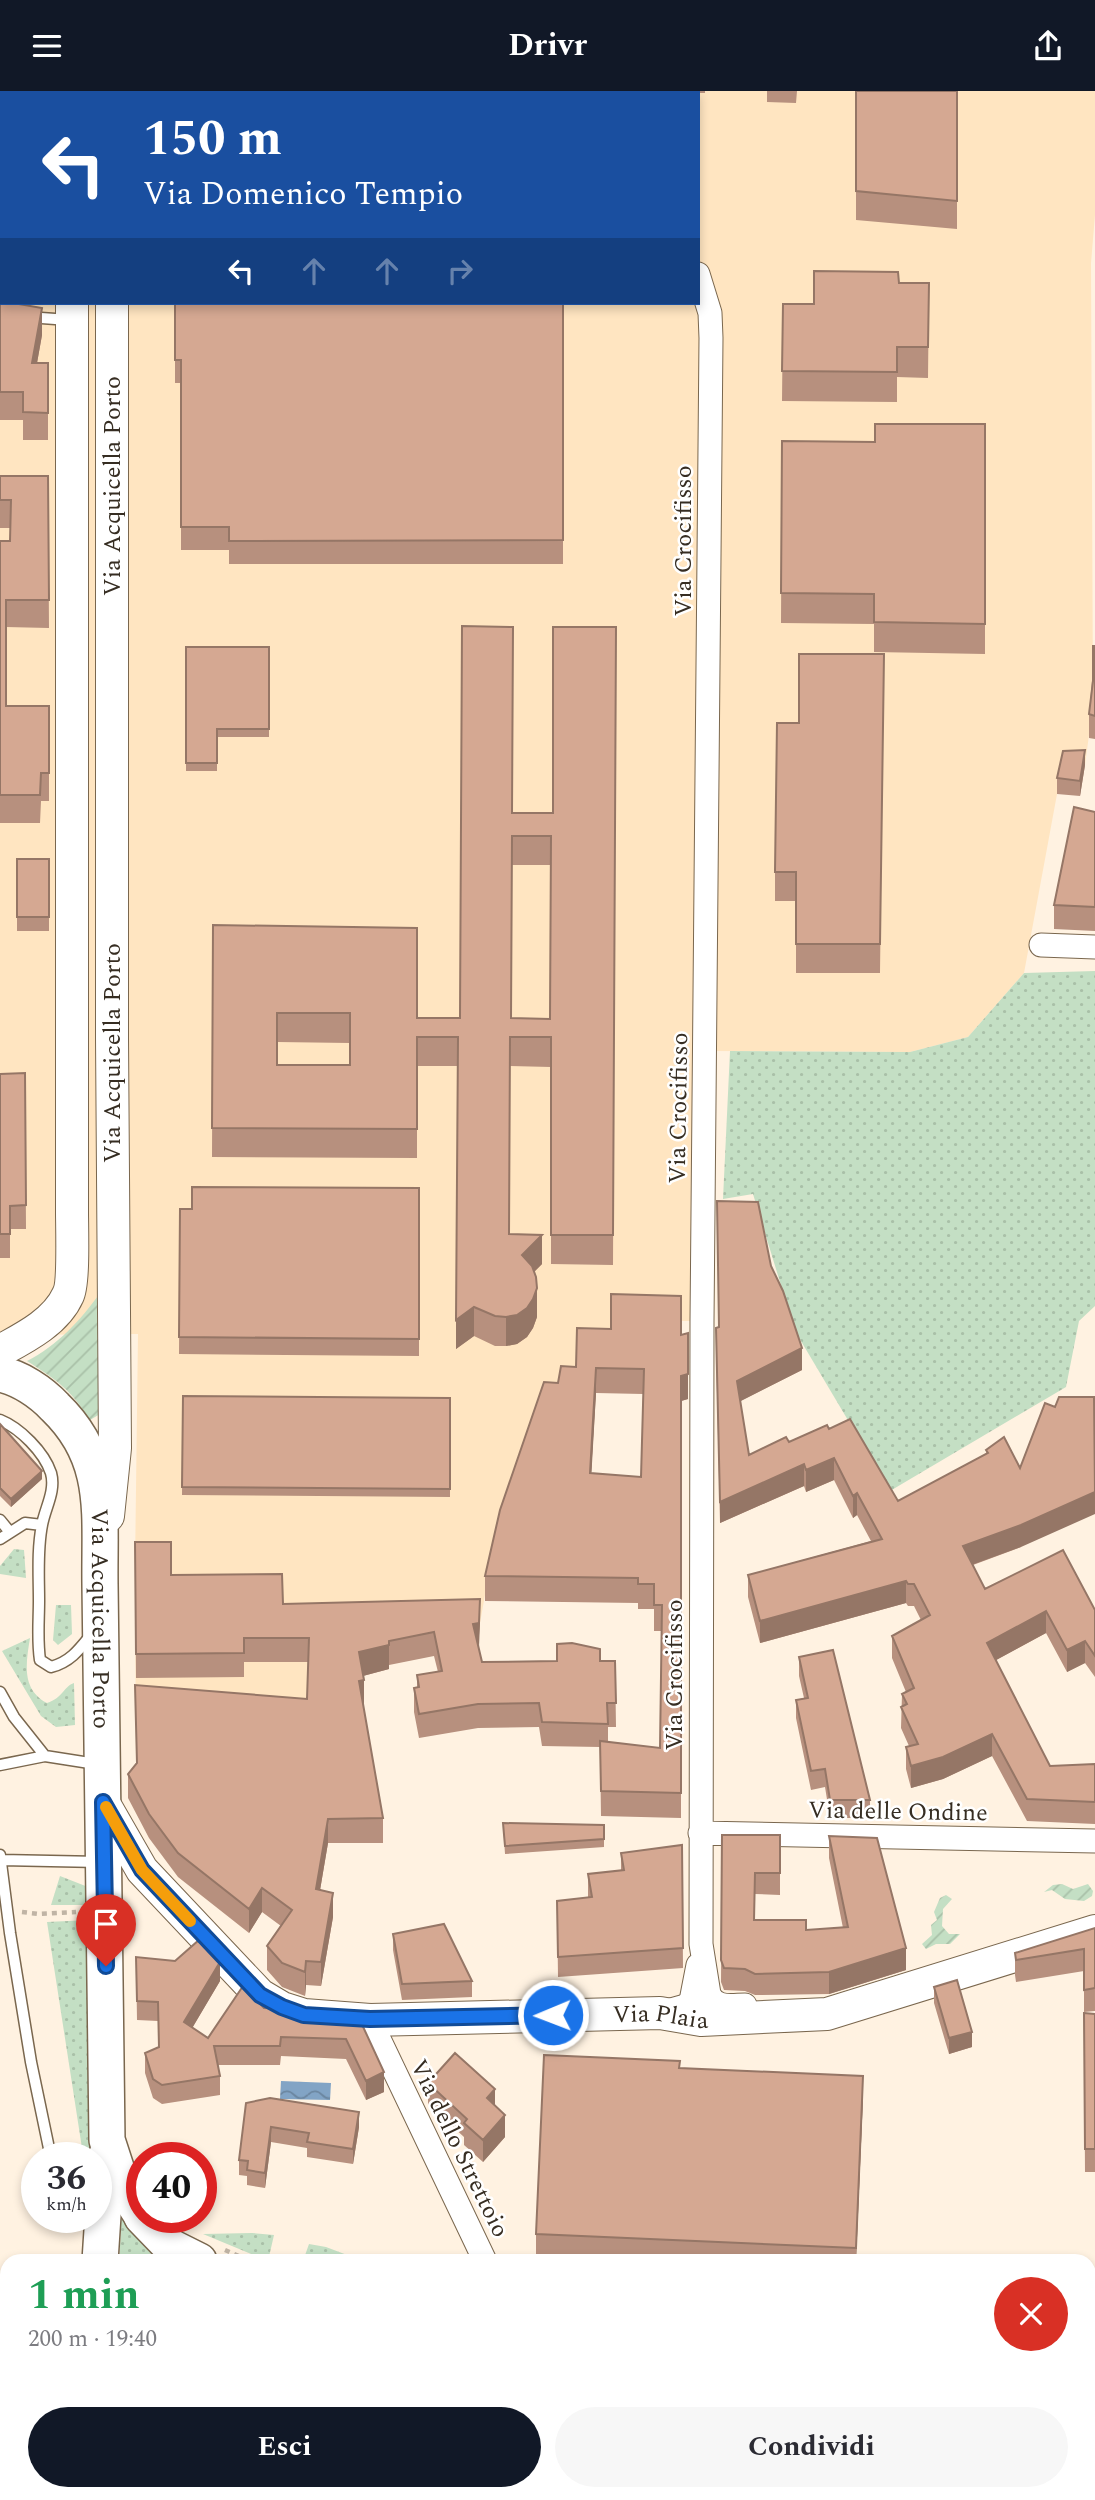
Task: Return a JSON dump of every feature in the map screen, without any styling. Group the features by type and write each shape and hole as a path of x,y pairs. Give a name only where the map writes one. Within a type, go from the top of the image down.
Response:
{"main road":[{"name":"Via Acquicella Porto","path":"107,2140 100,1584 115,1448 112,305"},
{"name":"Via Acquicella Porto","path":"0,1351 53,1317 69,1294 72,1249 72,312"},
{"path":"72,452 111,452"},
{"path":"72,550 112,551"},
{"path":"72,852 112,853"},
{"path":"72,1038 112,1038"},
{"path":"0,1374 41,1393 73,1424 86,1445 99,1496 100,1584"},
{"name":"Via Plaia","path":"103,1802 142,1870 260,1995 304,2015 370,2019 660,2013 701,2020 827,2014 1095,1931"},
{"path":"107,2140 126,2191"},
{"path":"100,2233 100,2254"},
{"path":"158,2233 172,2247 186,2254"}],"street":[{"name":"Via Crocifisso","path":"700,280 710,313 711,338 702,1321 701,1944"},
{"path":"1041,945 1095,947"},
{"name":"Via delle Ondine","path":"700,1833 1095,1841"},
{"path":"660,2013 691,2001 701,1944"},
{"path":"701,1944 712,2001 718,2005 775,2005 796,2016"},
{"name":"Via dello Strettoio","path":"370,2019 482,2254"}],"lane":[{"path":"0,315 72,312"},
{"path":"0,1420 25,1437 38,1451 51,1474 51,1497 42,1525 38,1646 40,1660 51,1667 61,1664 74,1656 101,1623"},
{"path":"0,1520 5,1535 25,1523 42,1525"},
{"path":"0,1692 14,1717 45,1756"},
{"path":"0,1765 45,1756 102,1765"},
{"path":"48,2142 5,1933 1,1857 104,1862"}],"shaded area":[{"path":"700,91 1095,91 1095,215 1091,263 1093,705 1085,765 1062,767 1024,973 968,1037 910,1052 706,1051 702,1321 670,1321 611,1354 576,1392 488,1578 480,1623 352,1627 364,1704 359,1706 383,1843 306,1843 136,1767 138,1334 0,1335 0,305 700,305"}],"green space":[{"path":"1095,971 1095,1306 1079,1321 1066,1387 890,1491 795,1331 753,1194 723,1199 730,1051 910,1052 968,1037 1024,973"},
{"path":"100,1293 100,1414 90,1420 63,1386 27,1361 49,1348 68,1331"},
{"path":"14,1549 24,1550 26,1578 0,1574 0,1566"},
{"path":"56,1605 71,1605 72,1634 58,1645 53,1640"},
{"path":"30,1638 27,1666 29,1683 47,1703 74,1683 75,1725 56,1727 41,1716 2,1651"},
{"path":"60,1876 88,1887 89,1905 51,1905"},
{"path":"1062,1884 1073,1889 1088,1884 1093,1891 1092,1896 1084,1901 1065,1899 1052,1890 1044,1892 1053,1885"},
{"path":"946,1895 952,1899 943,1909 942,1926 949,1934 960,1934 950,1944 936,1944 926,1949 922,1944 932,1935 931,1925 937,1920 934,1912 940,1898"},
{"path":"89,1920 90,2142 81,2142 47,1922"},
{"path":"114,2203 126,2215 126,2233 144,2233 165,2254 119,2254 121,2230"},
{"path":"203,2234 274,2235 270,2254 251,2254"},
{"path":"309,2244 344,2254 305,2254"}],"water":[{"path":"281,2081 331,2083 330,2100 280,2099"}],"building":[{"path":"856,91 957,91 957,201 856,191"},
{"path":"814,271 898,272 899,283 929,283 928,347 897,347 897,372 782,371 783,304 814,304"},
{"path":"0,305 42,308 32,363 48,363 48,413 23,412 23,392 0,392"},
{"path":"175,305 563,305 563,540 229,541 229,527 181,527 181,360 175,360"},
{"path":"875,424 985,424 985,624 874,622 874,594 781,593 782,441 875,442"},
{"path":"0,476 48,476 49,600 6,600 6,706 49,706 49,773 41,773 40,795 0,795 0,541 10,541 11,500 0,500"},
{"path":"462,626 513,627 512,813 553,813 553,627 616,627 613,1235 551,1235 551,1037 510,1037 509,1234 542,1235 522,1255 532,1266 536,1277 537,1288 533,1299 527,1308 517,1315 506,1317 495,1316 474,1307 456,1320 458,1037 417,1037 417,1129 212,1128 213,925 417,928 417,1018 460,1018","holes":["512,836 551,836 550,1019 511,1018","277,1013 350,1013 350,1065 277,1065"]},
{"path":"1095,646 1095,716 1089,714"},
{"path":"186,647 269,647 269,729 217,729 217,763 186,763"},
{"path":"799,654 884,654 880,944 796,944 796,872 775,872 777,723 799,723"},
{"path":"1085,750 1080,781 1057,778 1063,751"},
{"path":"1074,807 1095,812 1095,907 1054,905"},
{"path":"17,859 49,859 49,917 17,917"},
{"path":"25,1073 26,1205 10,1206 10,1234 0,1234 0,1074"},
{"path":"192,1187 419,1188 419,1339 179,1337 180,1209 192,1209"},
{"path":"717,1201 758,1202 771,1266 783,1291 802,1348 737,1381 749,1455 786,1437 789,1442 827,1425 829,1429 850,1419 898,1501 988,1453 986,1450 1004,1437 1020,1468 1045,1403 1055,1407 1059,1397 1094,1397 1095,1492 1021,1525 963,1546 985,1589 1063,1550 1095,1610 1095,1656 1085,1641 1067,1650 1046,1611 987,1643 1050,1766 1095,1764 1095,1802 1027,1799 992,1734 943,1757 911,1766 906,1747 918,1744 901,1707 907,1704 902,1694 914,1688 892,1636 930,1615 914,1584 908,1584 906,1581 760,1621 748,1575 882,1539 857,1493 853,1496 834,1458 806,1470 804,1464 720,1502 716,1328 719,1327"},
{"path":"611,1294 681,1296 681,1335 688,1333 688,1374 681,1376 681,1793 601,1791 600,1741 660,1748 662,1605 654,1605 654,1584 638,1584 638,1578 485,1576 500,1510 544,1382 558,1383 561,1366 576,1367 577,1328 611,1329","holes":["596,1368 644,1369 641,1477 590,1473"]},
{"path":"183,1396 450,1398 450,1489 182,1487"},
{"path":"0,1424 42,1471 11,1499 0,1488"},
{"path":"135,1542 171,1542 171,1575 282,1574 283,1604 480,1599 479,1623 473,1624 482,1662 557,1661 557,1644 572,1643 600,1649 600,1661 615,1661 616,1703 607,1703 608,1724 542,1722 539,1703 478,1704 419,1714 414,1688 419,1687 417,1675 442,1671 434,1632 389,1641 389,1645 359,1652 364,1680 359,1681 383,1818 328,1819 316,1889 333,1893 321,1962 306,1961 305,1972 282,1963 267,1946 292,1910 262,1888 249,1909 178,1853 149,1814 128,1774 137,1763 135,1685 307,1699 309,1638 244,1638 244,1653 136,1654"},
{"path":"833,1650 870,1800 830,1800 825,1769 811,1771 796,1700 808,1698 799,1657"},
{"path":"503,1823 604,1825 604,1839 505,1846"},
{"path":"722,1835 780,1835 780,1873 755,1873 754,1920 806,1920 806,1930 848,1927 829,1836 877,1838 906,1948 829,1972 755,1974 745,1969 724,1968 721,1960"},
{"path":"682,1845 683,1948 558,1957 557,1901 592,1897 588,1874 624,1870 621,1853"},
{"path":"444,1924 472,1981 402,1984 393,1934"},
{"path":"1095,1928 1095,1988 1084,1990 1084,1949 1016,1960 1015,1953"},
{"path":"199,1940 220,1962 184,2022 208,2038 243,1986 264,2008 359,2018 384,2072 366,2081 346,2039 281,2037 280,2046 214,2046 220,2076 162,2085 153,2079 145,2053 159,2047 158,2002 137,2001 136,1957 175,1961"},
{"path":"957,1980 972,2032 949,2038 934,1987"},
{"path":"1084,2013 1095,2014 1095,2149 1085,2149"},
{"path":"455,2053 495,2089 487,2098 505,2115 483,2140 464,2123 467,2119 428,2083"},
{"path":"544,2055 680,2061 679,2068 863,2076 856,2248 536,2234"},
{"path":"270,2098 359,2112 353,2149 307,2142 309,2133 271,2127 265,2173 247,2170 248,2161 239,2160 246,2103"}],"slow traffic":[{"path":"106,1807 142,1870 190,1921"}],"route":[{"path":"106,1966 103,1802 142,1870 260,1995 282,2007 304,2015 370,2019 553,2015"}]}
